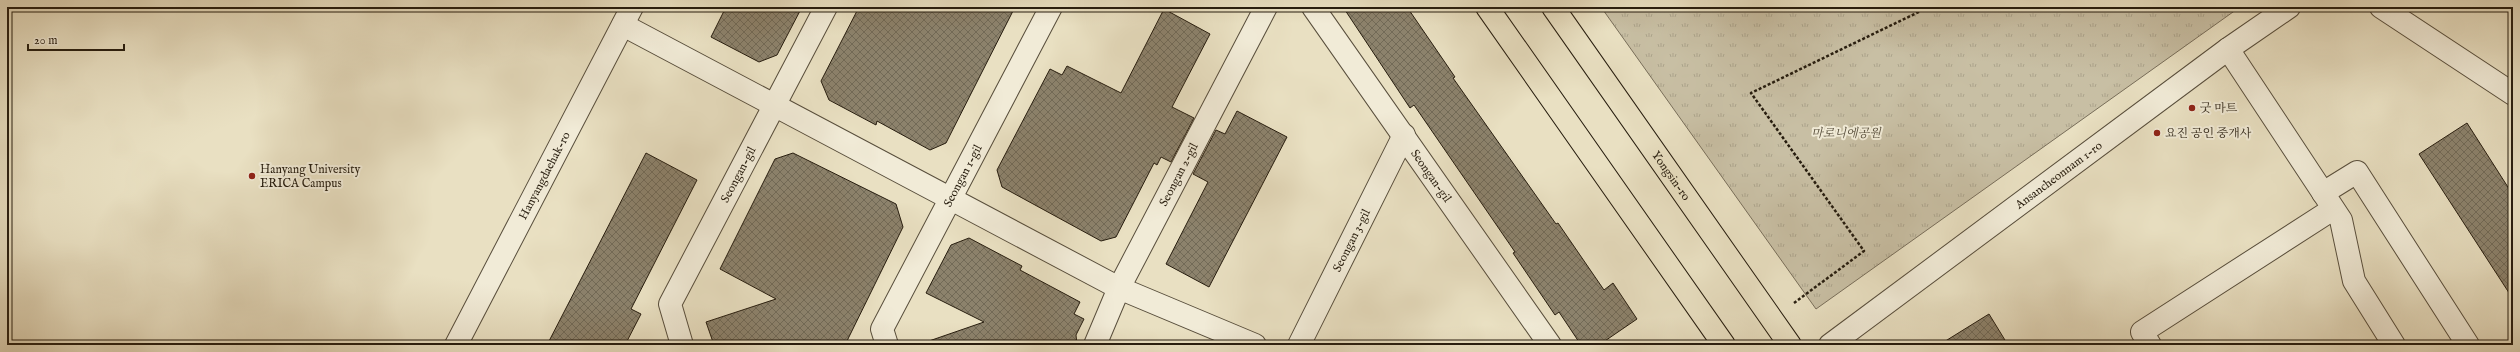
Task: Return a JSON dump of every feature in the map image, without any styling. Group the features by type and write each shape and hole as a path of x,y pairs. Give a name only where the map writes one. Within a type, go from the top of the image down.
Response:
{"main road":[{"path":"1488,7 1724,345"},
{"name":"Yongsin-ro","path":"1553,7 1790,345"}],"street":[{"name":"Seongan-gil","path":"682,345 670,304 826,7"},
{"name":"Seongan 1-gil","path":"888,345 882,329 1051,7"},
{"name":"Seongan 2-gil","path":"1095,345 1119,288 1266,7"},
{"name":"Seongan-gil","path":"1313,7 1550,345"},
{"name":"Ansancheonnam 1-ro","path":"1830,345 2228,49 2289,7"},
{"path":"2381,7 2513,94"},
{"path":"628,16 775,106 949,200 1119,288 1254,345"},
{"name":"Hanyangdaehak-ro","path":"456,345 628,16"},
{"path":"2228,49 2341,220 2354,281 2394,345"},
{"name":"Seongan 3-gil","path":"1299,345 1404,135"},
{"path":"2150,345 2142,332 2328,201 2357,172 2468,345"}],"path":[{"path":"1772,319 1864,251 1751,93 1929,7"}],"green space":[{"name":"마로니에공원","path":"1601,7 2240,7 1816,309"}],"building":[{"path":"726,7 802,7 777,55 759,62 711,37"},
{"path":"859,7 1015,7 946,143 930,150 877,121 876,125 829,100 821,81"},
{"path":"1343,7 1407,7 1455,77 1453,78 1556,224 1558,223 1604,290 1613,283 1637,319 1599,345 1581,345 1559,312 1555,315 1513,253 1515,252 1414,105 1410,108"},
{"path":"1164,9 1210,34 1172,107 1194,118 1171,162 1161,157 1157,165 1154,163 1116,237 1101,241 1002,187 997,170 1050,69 1062,75 1067,66 1121,93"},
{"path":"1237,111 1287,137 1209,287 1166,264 1208,182 1193,174 1216,130 1225,134"},
{"path":"2467,123 2513,195 2513,299 2419,154"},
{"path":"646,153 697,180 631,309 641,314 625,345 547,345"},
{"path":"793,153 896,204 903,227 845,345 714,345 706,322 776,299 720,269 775,159"},
{"path":"969,238 1022,266 1020,270 1080,302 1074,314 1084,319 1076,335 1077,345 930,345 929,341 984,322 926,293 951,245"},
{"path":"1989,314 2008,345 1939,345"}],"place":[{"name":"굿 마트","path":"2192,108"},
{"name":"요진 공인 중개사","path":"2157,133"},
{"name":"Hanyang University ERICA Campus","path":"252,176"}]}
